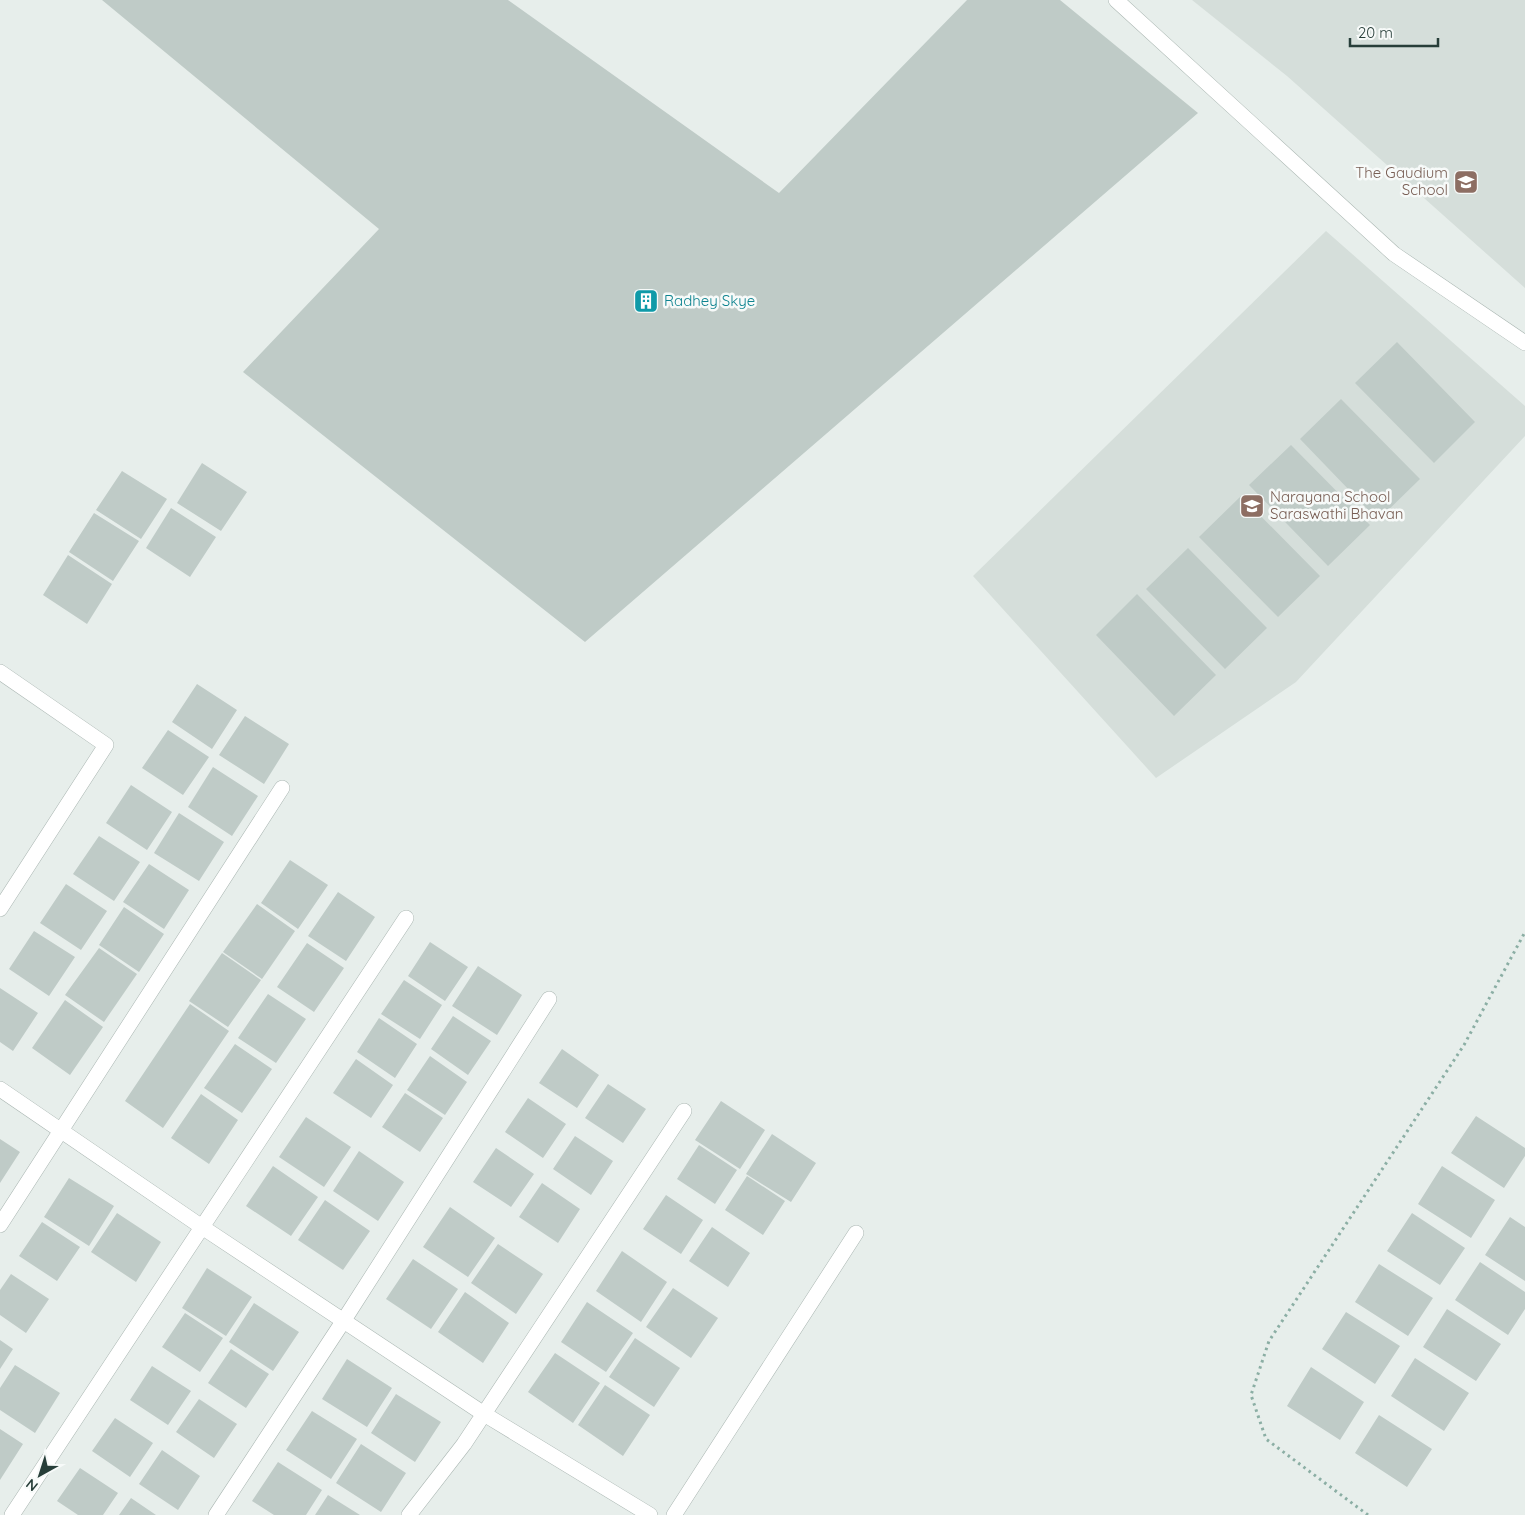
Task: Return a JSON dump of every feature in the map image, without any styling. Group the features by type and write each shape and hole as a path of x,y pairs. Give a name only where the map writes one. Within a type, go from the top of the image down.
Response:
{"street":[{"path":"1116,0 1394,254 1525,343"},
{"path":"0,672 106,745 0,909"},
{"path":"0,1225 282,788"},
{"path":"12,1515 406,918"},
{"path":"216,1515 344,1320 549,999"},
{"path":"0,1089 202,1227 484,1414 650,1515"},
{"path":"409,1515 464,1444 684,1111"},
{"path":"674,1515 856,1233"}],"path":[{"path":"1368,1515 1266,1439 1251,1395 1269,1341 1464,1045 1525,932"}],"shaded area":[{"name":"The Gaudium School","path":"1192,0 1525,0 1525,288 1287,76"},
{"name":"Narayana School Saraswathi Bhavan","path":"1326,231 1525,406 1525,436 1296,682 1156,778 973,576"}],"building":[{"name":"Radhey Skye","path":"102,0 508,0 779,193 967,0 1060,0 1198,113 585,642 243,372 379,229"},
{"path":"1397,342 1475,422 1434,463 1355,383"},
{"path":"1341,399 1420,479 1378,520 1300,439"},
{"path":"1291,445 1370,525 1328,566 1249,485"},
{"path":"202,463 247,492 221,531 177,503"},
{"path":"122,471 167,499 141,539 96,510"},
{"path":"1241,496 1320,576 1278,617 1199,537"},
{"path":"171,508 216,537 190,577 146,548"},
{"path":"94,513 139,541 113,581 69,552"},
{"path":"1188,548 1267,628 1225,669 1146,589"},
{"path":"68,555 112,584 87,624 43,595"},
{"path":"1137,594 1216,675 1174,716 1096,635"},
{"path":"197,684 237,710 212,749 172,722"},
{"path":"245,716 289,744 264,784 219,755"},
{"path":"168,730 209,757 183,795 142,768"},
{"path":"213,767 258,796 232,836 188,807"},
{"path":"131,785 172,812 147,850 106,823"},
{"path":"179,813 224,842 199,881 154,853"},
{"path":"99,836 140,862 114,901 73,874"},
{"path":"290,860 328,885 298,929 261,903"},
{"path":"149,864 189,890 164,929 123,902"},
{"path":"66,884 107,911 81,950 40,923"},
{"path":"338,892 375,917 346,961 308,936"},
{"path":"257,904 295,931 262,979 223,952"},
{"path":"124,907 164,934 139,972 99,945"},
{"path":"34,931 75,957 49,996 9,969"},
{"path":"430,942 468,967 445,1001 408,976"},
{"path":"307,943 344,968 314,1012 277,987"},
{"path":"99,948 137,974 104,1022 65,995"},
{"path":"222,953 261,980 228,1027 189,1001"},
{"path":"478,966 522,995 497,1035 452,1006"},
{"path":"404,980 442,1005 420,1039 381,1014"},
{"path":"0,988 38,1013 13,1051 0,1042"},
{"path":"268,994 306,1019 276,1063 238,1038"},
{"path":"65,1000 103,1027 70,1075 32,1048"},
{"path":"190,1004 229,1031 163,1128 125,1101"},
{"path":"453,1016 491,1041 468,1075 431,1049"},
{"path":"379,1018 417,1044 395,1078 357,1052"},
{"path":"235,1044 272,1069 242,1113 204,1088"},
{"path":"562,1049 599,1075 577,1108 539,1083"},
{"path":"430,1056 467,1082 445,1115 407,1090"},
{"path":"356,1059 393,1085 371,1118 333,1093"},
{"path":"608,1084 646,1109 623,1143 585,1118"},
{"path":"405,1093 443,1118 420,1152 382,1127"},
{"path":"201,1094 238,1120 209,1164 171,1138"},
{"path":"528,1098 566,1124 543,1158 505,1132"},
{"path":"721,1101 765,1130 740,1169 695,1140"},
{"path":"1476,1116 1525,1148 1525,1156 1504,1188 1451,1153"},
{"path":"306,1117 351,1147 324,1187 279,1157"},
{"path":"772,1134 816,1163 791,1202 746,1174"},
{"path":"575,1136 613,1161 591,1195 553,1169"},
{"path":"0,1139 20,1152 0,1183"},
{"path":"699,1145 737,1170 715,1204 677,1179"},
{"path":"496,1148 534,1174 511,1207 473,1182"},
{"path":"359,1151 404,1182 378,1221 333,1191"},
{"path":"273,1166 318,1197 291,1236 246,1206"},
{"path":"1442,1166 1495,1200 1471,1238 1418,1204"},
{"path":"747,1176 785,1201 763,1235 725,1210"},
{"path":"69,1178 114,1206 89,1246 44,1217"},
{"path":"542,1183 580,1209 558,1243 519,1217"},
{"path":"666,1195 703,1220 681,1254 643,1229"},
{"path":"325,1200 370,1231 343,1270 298,1240"},
{"path":"450,1207 495,1238 468,1277 423,1247"},
{"path":"117,1213 161,1242 136,1282 91,1252"},
{"path":"1412,1213 1465,1248 1440,1285 1387,1251"},
{"path":"1510,1217 1525,1227 1525,1281 1485,1255"},
{"path":"42,1222 80,1247 57,1281 19,1256"},
{"path":"712,1227 750,1253 728,1287 689,1261"},
{"path":"498,1244 543,1274 516,1314 471,1283"},
{"path":"622,1251 667,1282 641,1322 596,1291"},
{"path":"413,1259 458,1289 431,1329 386,1299"},
{"path":"1480,1262 1525,1292 1525,1309 1508,1335 1455,1300"},
{"path":"1379,1264 1433,1298 1408,1336 1355,1302"},
{"path":"207,1268 252,1297 226,1336 182,1308"},
{"path":"11,1274 49,1299 26,1333 0,1315 0,1290"},
{"path":"673,1288 718,1318 691,1358 646,1327"},
{"path":"465,1292 509,1323 483,1363 438,1332"},
{"path":"587,1302 633,1333 606,1372 561,1342"},
{"path":"254,1303 299,1332 273,1371 229,1342"},
{"path":"1447,1309 1501,1344 1476,1381 1423,1347"},
{"path":"1346,1312 1400,1346 1375,1384 1322,1349"},
{"path":"185,1313 223,1338 200,1372 162,1347"},
{"path":"635,1338 680,1368 654,1407 609,1377"},
{"path":"0,1340 13,1349 0,1369"},
{"path":"231,1349 269,1374 246,1408 208,1383"},
{"path":"555,1353 600,1383 573,1423 528,1392"},
{"path":"1415,1358 1469,1393 1444,1431 1391,1396"},
{"path":"347,1359 392,1388 367,1427 322,1399"},
{"path":"15,1365 60,1393 35,1433 0,1410 0,1388"},
{"path":"152,1366 191,1391 168,1425 130,1400"},
{"path":"1311,1367 1364,1402 1340,1440 1287,1406"},
{"path":"605,1385 650,1415 623,1456 578,1425"},
{"path":"396,1394 441,1422 415,1462 371,1433"},
{"path":"199,1399 237,1424 214,1458 176,1432"},
{"path":"312,1411 357,1439 331,1479 286,1450"},
{"path":"1379,1415 1432,1449 1407,1487 1355,1453"},
{"path":"115,1418 153,1443 130,1477 92,1451"},
{"path":"0,1429 23,1444 0,1480"},
{"path":"361,1444 406,1473 381,1512 336,1483"},
{"path":"162,1450 200,1476 178,1510 139,1484"},
{"path":"278,1462 322,1490 306,1515 274,1515 252,1501"},
{"path":"80,1468 118,1493 103,1515 78,1515 57,1501"},
{"path":"328,1495 360,1515 315,1515"},
{"path":"131,1498 156,1515 119,1515"}],"place":[{"name":"The Gaudium School","path":"1466,182"},
{"name":"Radhey Skye","path":"646,301"},
{"name":"Narayana School Saraswathi Bhavan","path":"1252,506"}]}
